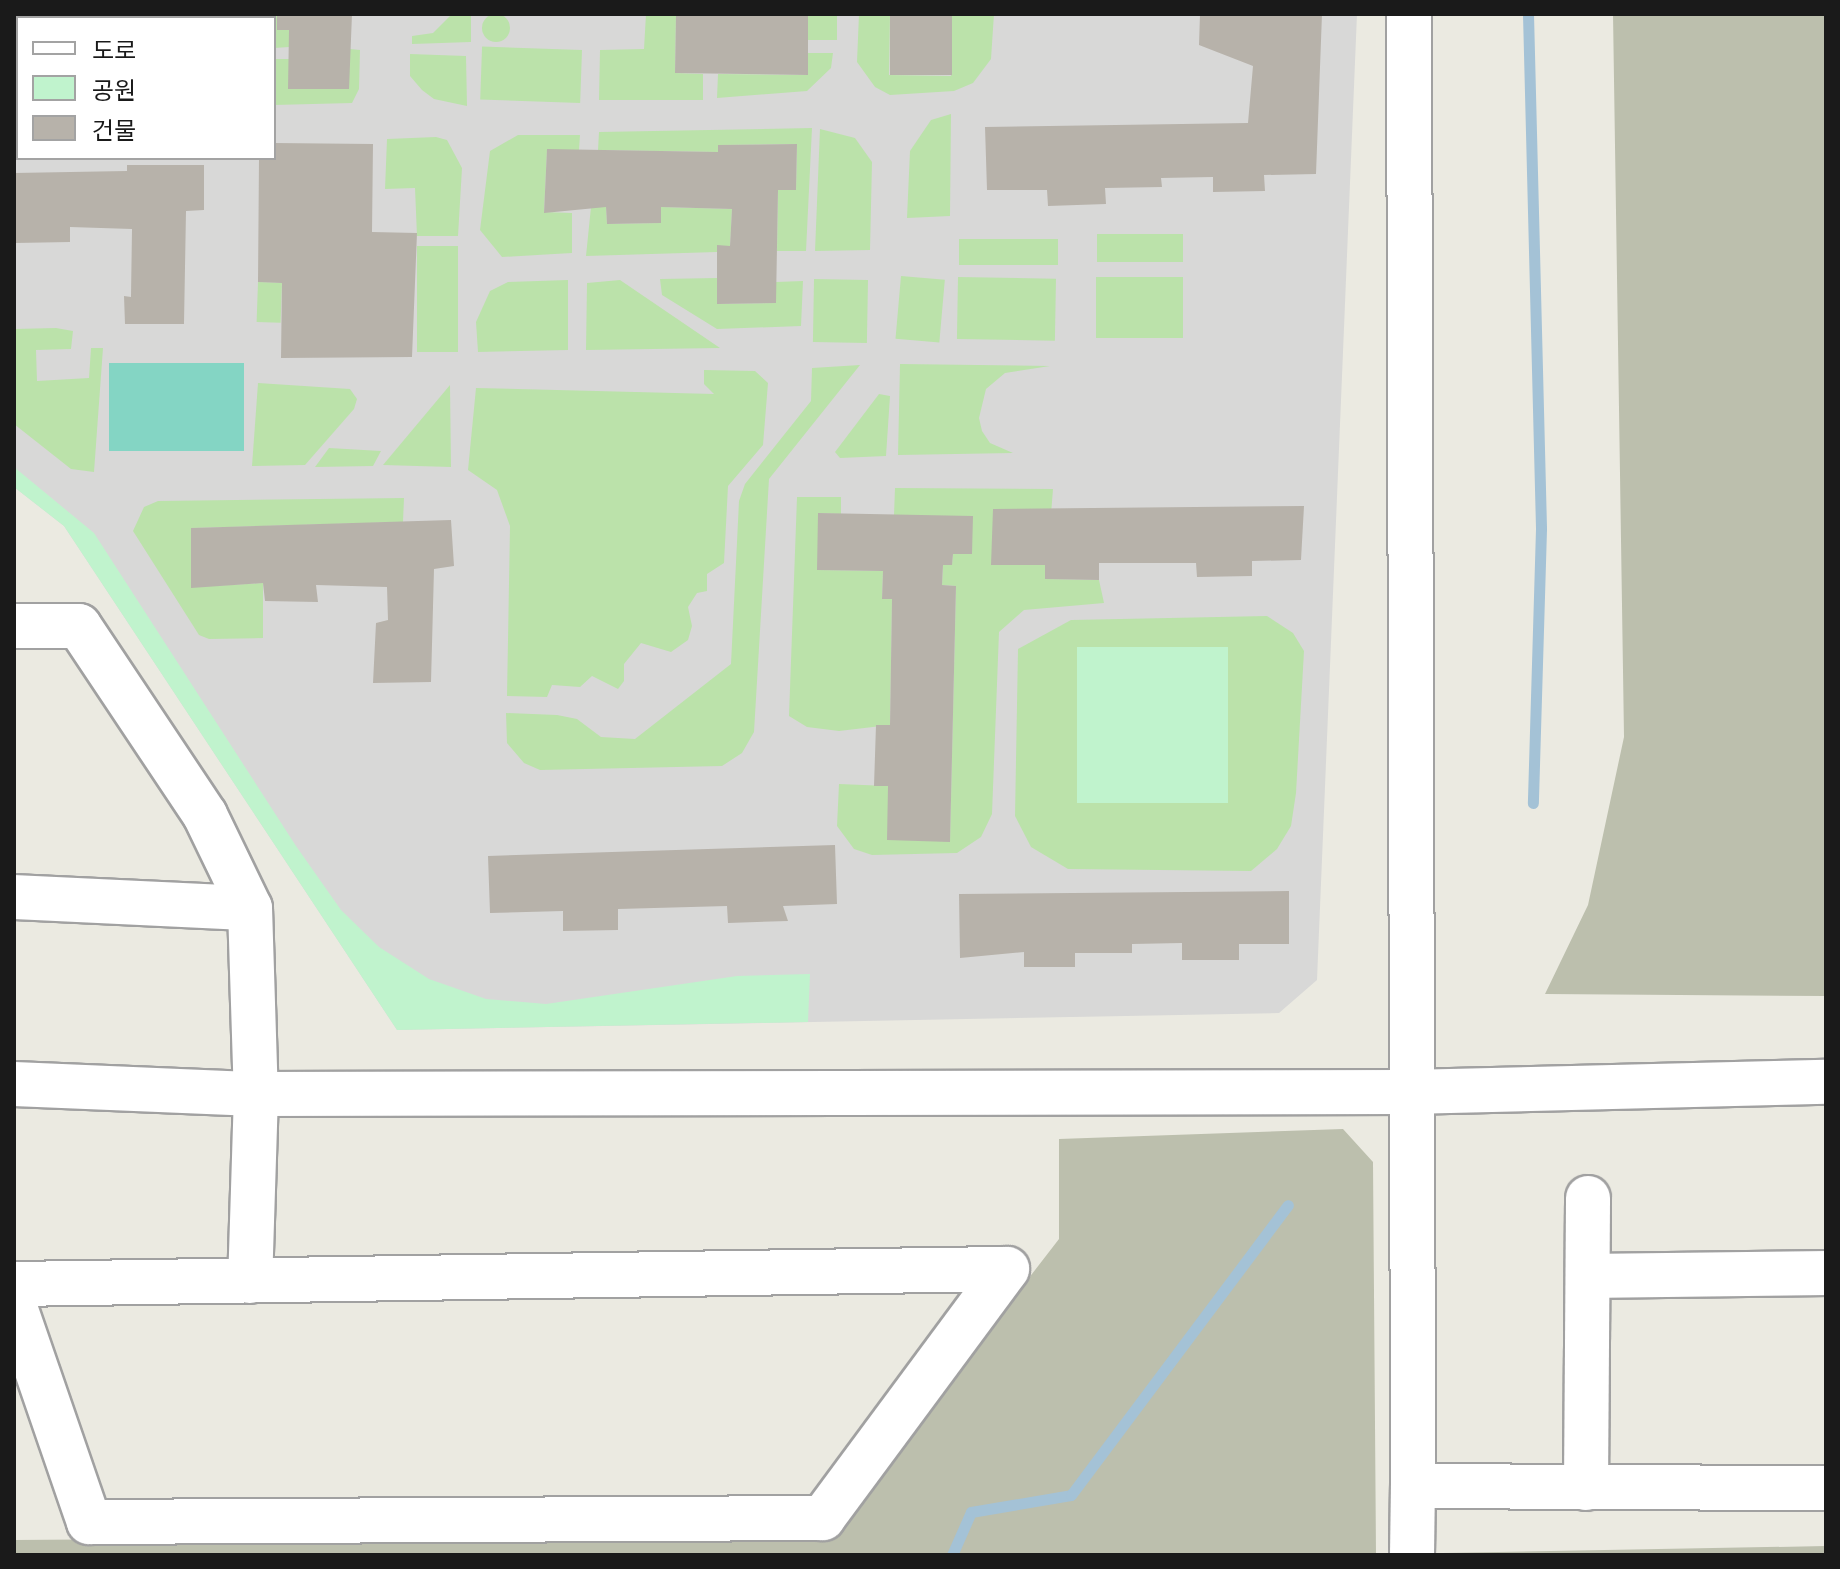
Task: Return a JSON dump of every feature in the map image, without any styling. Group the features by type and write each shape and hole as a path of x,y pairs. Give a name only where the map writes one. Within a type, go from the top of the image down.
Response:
{"street":[{"path":"1409,14 1408,1092 1412,1555"},
{"path":"14,626 79,626 205,815 250,908 256,1094 250,1281"},
{"path":"14,897 250,908"},
{"path":"14,1084 256,1094 1408,1092 1826,1082"},
{"path":"1586,1488 1588,1198"},
{"path":"14,1284 1007,1269 823,1518 89,1522 14,1304"},
{"path":"1588,1276 1826,1273"},
{"path":"1413,1486 1826,1488"}],"shaded area":[{"path":"14,14 1357,14 1317,980 1279,1013 397,1030 64,526 14,487"},
{"path":"1613,14 1826,14 1826,996 1545,994 1588,905 1624,737"},
{"path":"109,363 244,363 244,451 109,451"},
{"path":"1343,1129 1373,1162 1376,1555 14,1555 14,1540 831,1534 1059,1239 1059,1139"},
{"path":"1826,1546 1826,1555 1441,1555 1443,1553"}],"green space":[{"path":"14,14 150,14 16,16 14,72"},
{"path":"257,14 277,14 277,30 289,30 289,47 276,48 276,16"},
{"path":"452,14 471,14 471,42 412,44 412,36 433,33"},
{"path":"496,14 506,18 510,28 506,38 496,42 486,38 482,28 486,18"},
{"path":"646,14 706,14 676,16 675,73 703,74 703,100 599,100 600,50 644,49"},
{"path":"808,14 837,14 837,40 808,40"},
{"path":"859,14 890,15 889,75 951,76 952,14 994,14 991,59 973,83 954,91 890,95 875,87 857,62"},
{"path":"482,47 582,50 580,103 480,99"},
{"path":"350,49 360,50 359,89 352,103 276,105 276,59 289,59 289,89 348,89"},
{"path":"808,53 833,53 831,68 807,91 717,98 718,74 807,75"},
{"path":"410,54 466,56 467,106 434,99 422,90 410,76"},
{"path":"951,114 950,216 907,218 910,151 931,120"},
{"path":"812,128 806,251 777,251 778,190 796,190 797,144 719,145 718,152 598,150 599,132"},
{"path":"820,129 855,138 872,162 870,250 815,251"},
{"path":"518,135 580,135 579,150 547,150 544,212 572,213 572,253 502,257 480,230 490,151"},
{"path":"436,137 447,140 462,168 458,236 417,236 415,188 385,189 387,139"},
{"path":"591,207 606,207 607,224 661,223 661,207 732,209 730,246 717,252 586,256"},
{"path":"1097,234 1183,234 1183,262 1097,262"},
{"path":"959,239 1058,239 1058,265 959,265"},
{"path":"417,246 458,246 458,352 417,352"},
{"path":"901,276 945,280 939,343 896,339"},
{"path":"958,277 1056,279 1055,341 957,339"},
{"path":"1096,277 1183,277 1183,338 1096,338"},
{"path":"717,278 718,304 776,303 776,282 803,281 801,326 717,329 662,295 660,279"},
{"path":"814,279 868,280 867,343 813,342"},
{"path":"568,280 568,350 478,352 476,322 490,291 508,282"},
{"path":"620,280 720,348 586,350 587,283"},
{"path":"258,282 282,283 281,323 257,322"},
{"path":"56,328 73,331 71,349 36,350 37,381 89,378 91,348 103,348 94,472 71,469 14,424 14,329"},
{"path":"900,364 1050,366 1005,373 986,389 979,418 982,431 990,443 1013,453 898,455"},
{"path":"860,365 769,479 754,732 742,753 722,766 540,770 524,763 507,743 506,713 577,719 601,737 635,739 731,664 739,501 745,484 811,401 812,368"},
{"path":"704,370 755,371 768,383 763,445 728,486 724,563 707,574 707,591 697,593 688,607 692,626 688,640 671,652 641,643 624,664 624,681 618,689 592,676 580,687 552,685 547,697 507,696 510,526 497,490 468,470 476,388 714,394 704,384"},
{"path":"258,383 350,389 357,399 354,409 305,465 252,466"},
{"path":"450,385 451,467 383,465"},
{"path":"879,394 890,396 886,456 840,458 835,452"},
{"path":"329,448 381,451 373,466 315,467"},
{"path":"14,467 94,533 296,846 341,910 379,947 429,979 486,999 546,1004 737,976 810,974 808,1022 397,1030 64,526 14,487"},
{"path":"895,488 1053,489 1046,579 1099,580 1104,603 1024,610 999,632 992,814 981,837 957,853 872,855 854,849 837,826 839,784 888,786 950,841 956,586 942,585 943,565 952,564 953,554 894,515"},
{"path":"797,497 841,497 841,514 818,513 818,570 883,571 882,599 892,599 890,725 839,731 807,727 789,716"},
{"path":"404,498 403,522 191,528 191,587 263,583 263,638 209,639 199,635 133,531 144,507 158,501"},
{"path":"1267,616 1293,633 1304,651 1296,793 1291,826 1277,849 1251,871 1068,869 1031,847 1015,816 1018,649 1071,620"},
{"path":"1077,647 1228,647 1228,803 1077,803"}],"building":[{"path":"277,14 352,14 349,89 288,89 289,30 277,30"},
{"path":"808,14 808,75 675,73 676,16"},
{"path":"890,14 952,14 952,75 890,75"},
{"path":"1200,14 1322,14 1316,174 1264,175 1265,191 1213,192 1213,177 1161,178 1162,187 1105,188 1106,204 1048,206 1047,190 987,190 985,127 1248,123 1253,66 1199,45"},
{"path":"276,143 373,144 372,232 417,233 412,357 281,358 282,283 258,282 259,160 276,160"},
{"path":"797,144 796,190 778,190 776,303 717,304 717,245 730,246 732,209 661,207 661,223 607,224 606,207 544,213 547,149 718,152 718,145"},
{"path":"127,165 204,165 204,210 186,211 184,324 125,324 124,296 131,297 132,229 70,227 70,242 15,243 14,173 127,171"},
{"path":"1304,506 1301,560 1252,561 1252,576 1197,577 1196,563 1099,563 1099,580 1045,579 1045,565 991,565 993,509"},
{"path":"818,513 973,516 972,554 953,554 952,565 943,565 942,585 956,586 950,842 887,840 888,786 874,786 876,725 890,725 892,599 882,599 883,571 817,570"},
{"path":"451,520 454,566 434,569 431,682 373,683 376,623 388,620 387,587 316,585 318,602 265,601 263,583 191,588 191,528"},
{"path":"835,845 837,904 783,906 788,921 728,923 727,906 618,909 618,930 563,931 563,911 490,913 488,856"},
{"path":"1289,891 1289,944 1239,944 1239,960 1182,960 1182,943 1132,944 1132,953 1075,953 1075,967 1024,967 1024,952 960,958 959,894"}],"waterway":[{"path":"1528,14 1541,529 1533,803"},
{"path":"952,1555 971,1512 1071,1495 1288,1205"}]}
